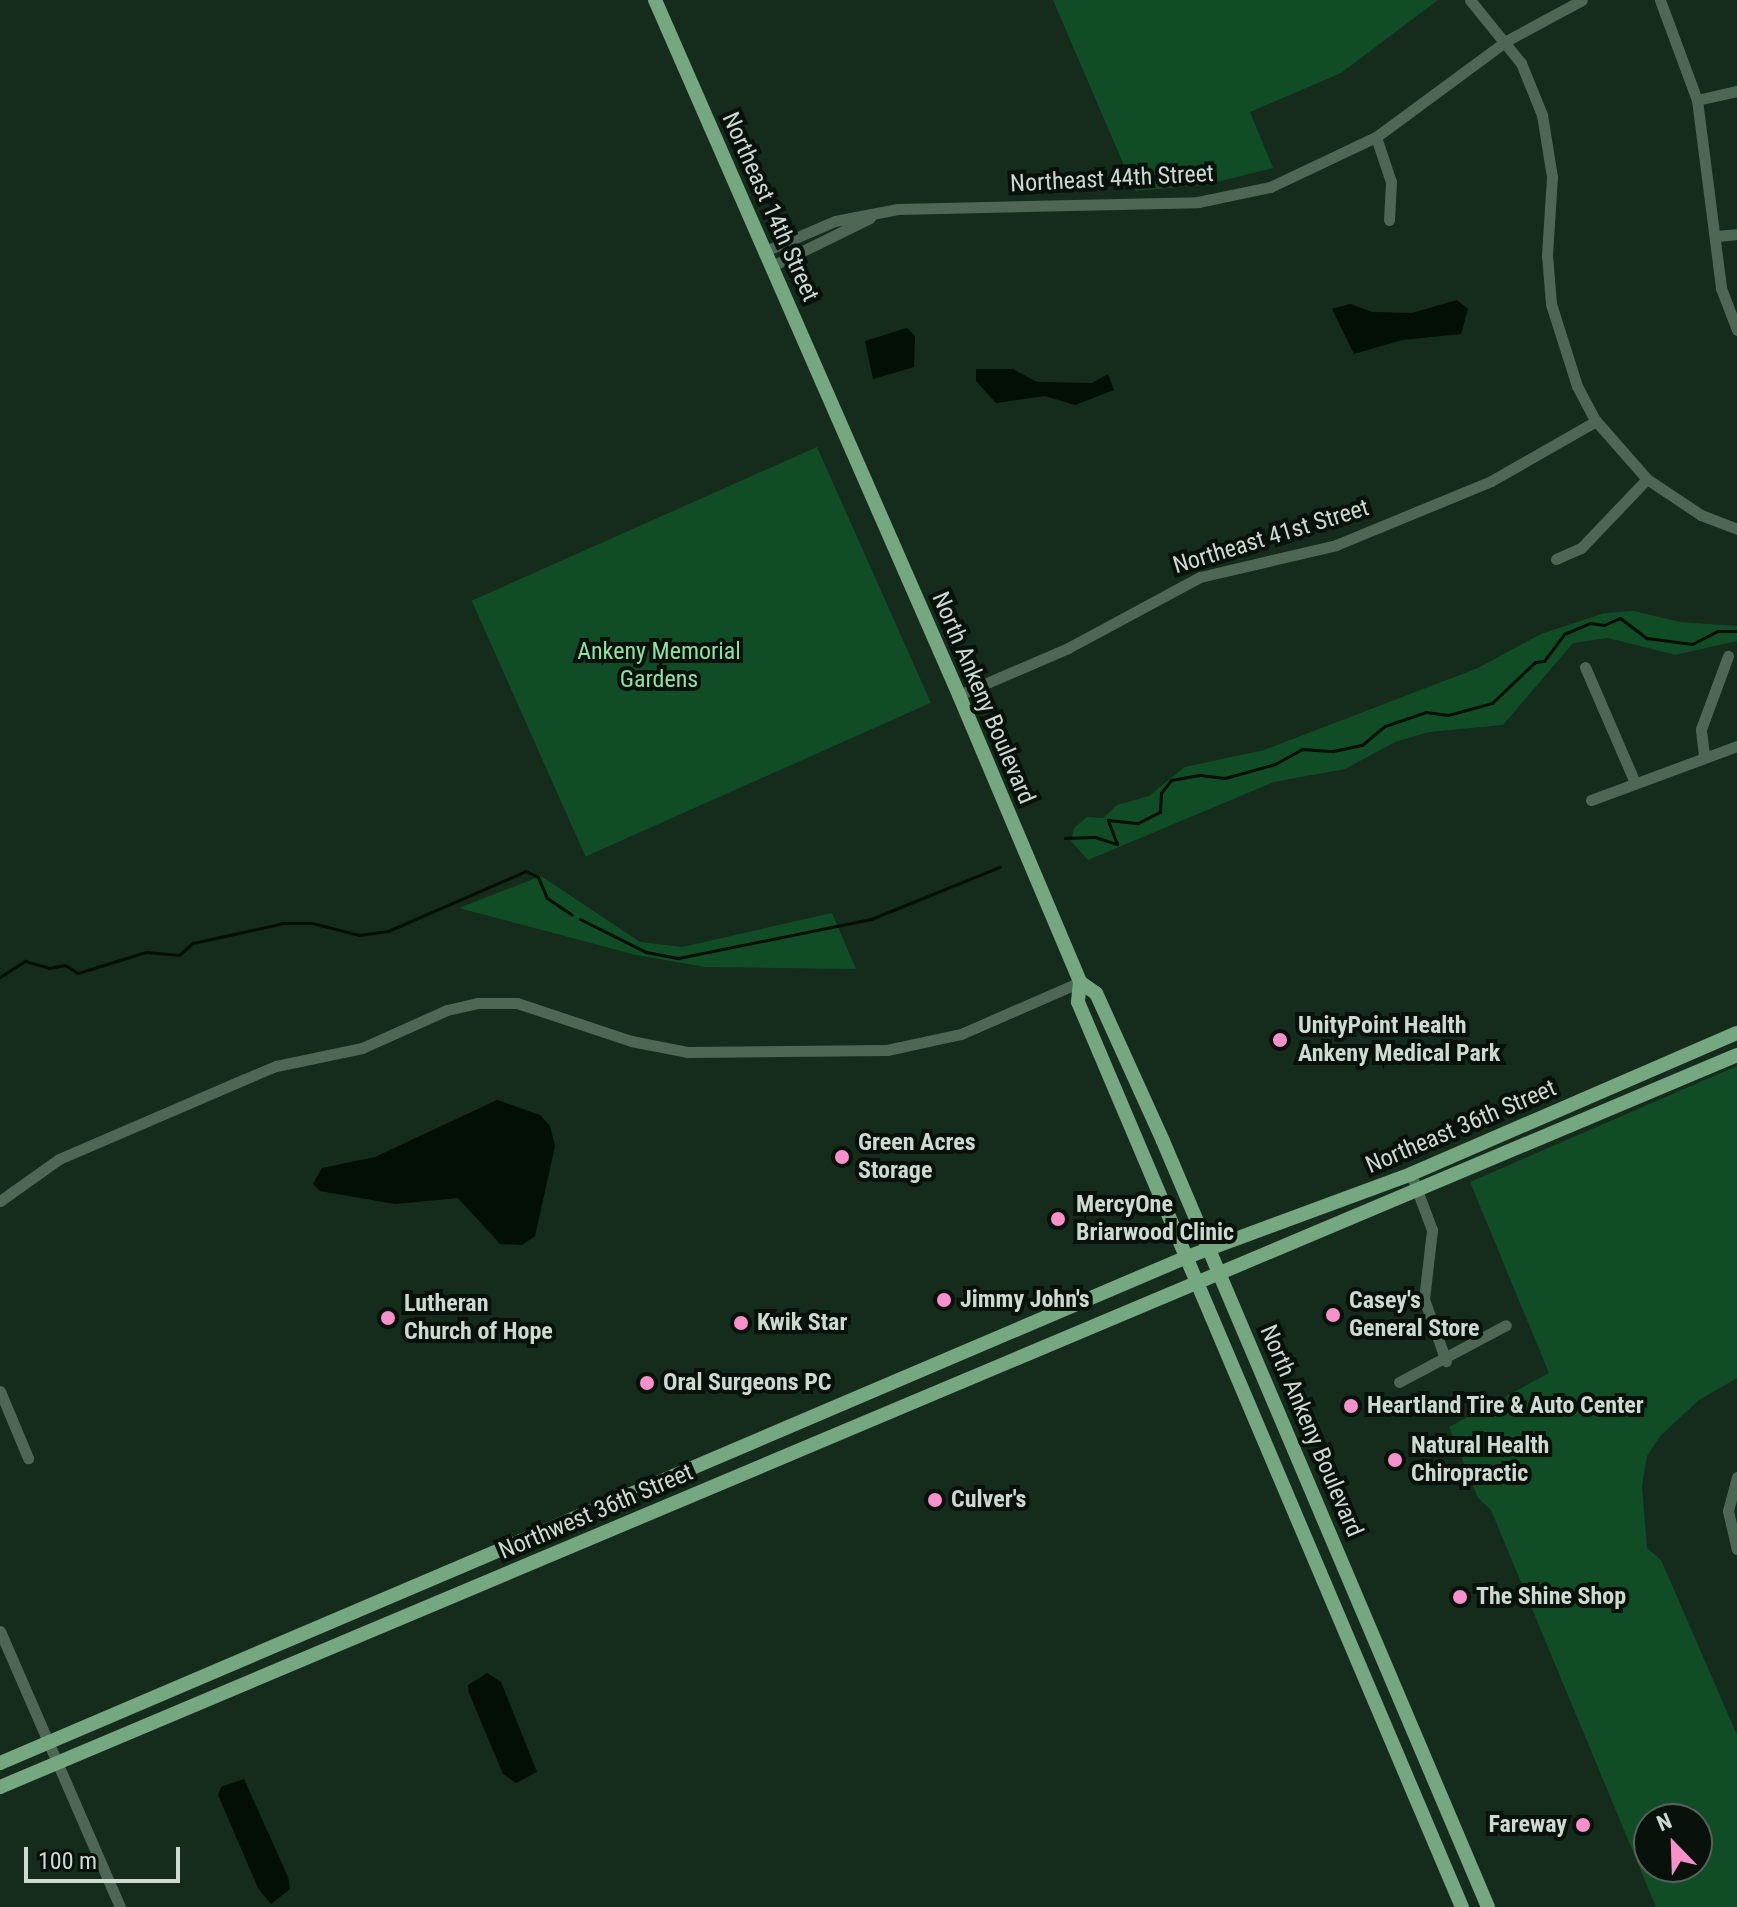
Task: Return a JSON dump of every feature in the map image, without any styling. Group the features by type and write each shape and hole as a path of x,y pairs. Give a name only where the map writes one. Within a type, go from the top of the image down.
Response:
{"main road":[{"name":"Northeast 14th Street","path":"655,0 844,432"},
{"name":"North Ankeny Boulevard","path":"844,432 1080,982 1078,1002 1199,1253 1488,1907"},
{"name":"North Ankeny Boulevard","path":"1080,982 1096,993 1462,1907"},
{"name":"Northeast 36th Street","path":"1199,1253 1411,1174 1737,1033"},
{"name":"Northeast 36th Street","path":"1210,1280 1737,1055"},
{"name":"Northwest 36th Street","path":"0,1763 1199,1253"},
{"name":"Northwest 36th Street","path":"0,1787 1210,1280"}],"street":[{"path":"1470,0 1506,41 1532,86 1548,142 1551,304 1564,355 1596,421 1647,479 1701,515 1737,529"},
{"name":"Northeast 44th Street","path":"765,251 835,221 917,207 1198,202 1270,187 1376,137 1506,41 1582,0"},
{"path":"1660,0 1697,100 1721,288 1737,330"},
{"path":"1697,100 1737,91"},
{"path":"1376,137 1391,182 1389,220"},
{"name":"Northeast 44th Street","path":"772,266 878,214"},
{"path":"1716,236 1737,234"},
{"name":"Northeast 41st Street","path":"959,695 1105,630 1200,577 1336,545 1491,481 1596,421"},
{"path":"1556,559 1581,548 1647,479"},
{"path":"1704,755 1701,729 1728,656"},
{"path":"1585,667 1634,780"},
{"path":"1591,800 1634,780 1737,746"},
{"path":"0,1201 59,1159 245,1079 291,1062 362,1048 447,1010 477,1003 517,1003 631,1041 687,1052 872,1050 961,1034 1080,982"},
{"path":"1411,1174 1434,1245 1425,1285 1426,1312 1446,1361"},
{"path":"1399,1382 1446,1361 1506,1325"},
{"path":"0,1391 28,1458"},
{"path":"1737,1477 1728,1511 1737,1549"},
{"path":"0,1631 120,1907"}],"green space":[{"path":"1053,0 1438,0 1341,73 1250,112 1273,168 1205,185 1135,191"},
{"name":"Ankeny Memorial Gardens","path":"817,447 931,703 586,857 472,601"},
{"path":"1634,611 1680,622 1737,626 1737,641 1675,655 1608,638 1573,643 1503,725 1429,732 1395,742 1345,769 1274,782 1088,860 1071,841 1074,828 1087,817 1103,818 1117,805 1149,796 1185,767 1264,750 1478,668 1541,634 1605,613"},
{"path":"541,876 640,942 682,947 832,913 856,969 705,967 636,955 459,908"},
{"path":"1737,1066 1737,1378 1699,1400 1661,1435 1647,1456 1642,1486 1647,1548 1661,1560 1737,1735 1737,1907 1656,1907 1646,1883 1713,1883 1713,1803 1633,1803 1633,1852 1491,1510 1478,1498 1449,1427 1549,1373 1470,1182"}],"shaded area":[{"path":"1457,300 1468,309 1461,334 1402,340 1354,354 1332,309 1350,304 1372,312 1412,313"},
{"path":"907,328 915,336 914,367 873,379 865,341"},
{"path":"976,369 1013,369 1037,382 1092,383 1108,374 1114,390 1075,405 1045,396 996,403 976,381"},
{"path":"497,1100 540,1115 550,1126 555,1146 535,1236 522,1245 500,1244 458,1198 395,1204 320,1191 313,1184 322,1168 375,1157"},
{"path":"487,1673 501,1682 537,1772 516,1783 503,1774 469,1693 468,1685"},
{"path":"244,1779 288,1877 290,1889 271,1904 258,1888 218,1795 221,1787"}],"waterway":[{"path":"1065,838 1095,837 1117,844 1108,820 1138,823 1160,812 1161,793 1171,780 1200,775 1225,778 1275,764 1302,749 1333,751 1362,745 1385,726 1426,712 1448,715 1492,703 1535,662 1544,661 1564,634 1590,623 1604,625 1620,618 1647,638 1692,644 1718,631 1737,631"},
{"path":"580,919 646,952 678,958 871,919 1000,867"},
{"path":"0,977 25,961 49,968 65,965 78,973 146,952 179,955 193,943 284,923 312,923 359,935 388,931 526,871 538,877 547,898 572,915"}],"place":[{"name":"UnityPoint Health Ankeny Medical Park","path":"1280,1040"},
{"name":"Green Acres Storage","path":"842,1157"},
{"name":"MercyOne Briarwood Clinic","path":"1058,1219"},
{"name":"Jimmy John's","path":"944,1300"},
{"name":"Casey's General Store","path":"1333,1315"},
{"name":"Lutheran Church of Hope","path":"388,1318"},
{"name":"Kwik Star","path":"741,1323"},
{"name":"Oral Surgeons PC","path":"647,1383"},
{"name":"Heartland Tire & Auto Center","path":"1351,1406"},
{"name":"Natural Health Chiropractic","path":"1395,1460"},
{"name":"Culver's","path":"935,1500"},
{"name":"The Shine Shop","path":"1460,1597"},
{"name":"Fareway","path":"1583,1825"}]}
